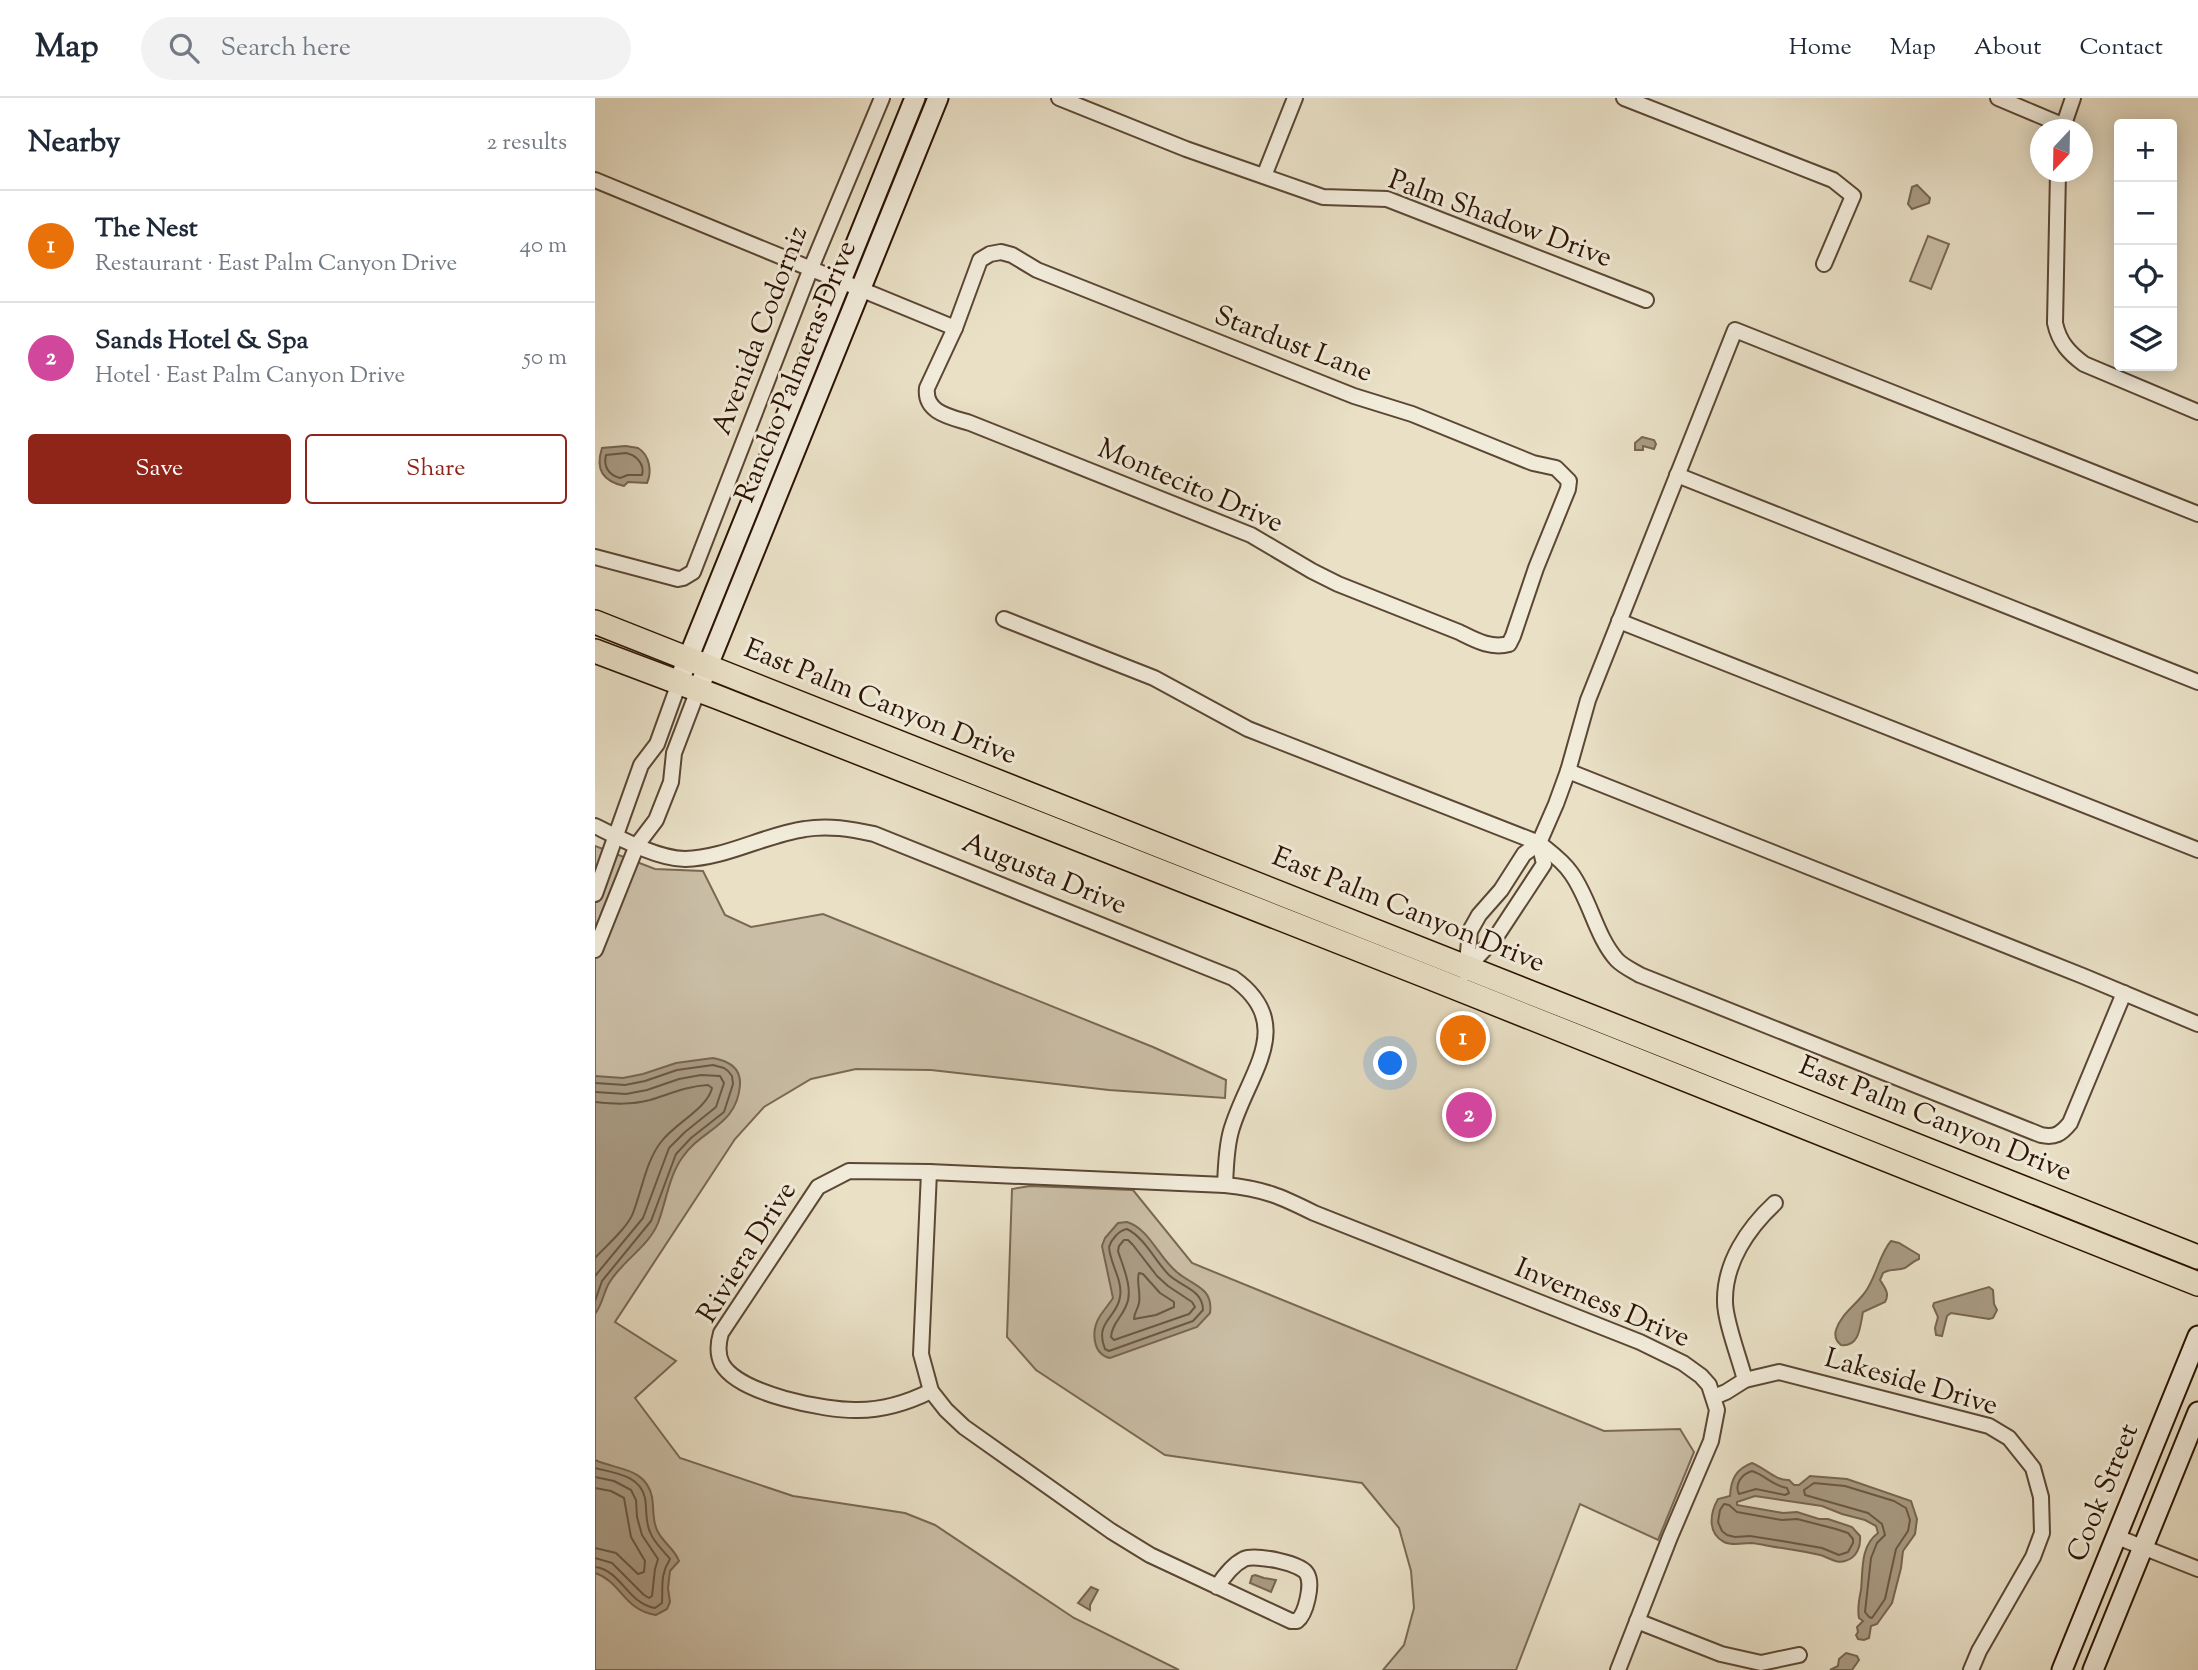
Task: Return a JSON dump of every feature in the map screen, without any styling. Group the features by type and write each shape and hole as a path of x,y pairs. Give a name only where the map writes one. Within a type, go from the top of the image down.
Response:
{"main road":[{"name":"East Palm Canyon Drive","path":"595,622 2198,1257"},
{"name":"East Palm Canyon Drive","path":"595,650 2198,1284"}],"street":[{"name":"Avenida Codorniz","path":"595,557 678,579 693,572 811,268 881,98"},
{"name":"Rancho Palmeras Drive","path":"698,662 842,280 915,98"},
{"name":"Rancho Palmeras Drive","path":"698,662 861,289 938,98"},
{"name":"Palm Shadow Drive","path":"1059,98 1186,149 1323,197 1387,199 1646,300"},
{"path":"1263,176 1294,98"},
{"path":"1624,98 1833,180 1853,196 1824,264"},
{"path":"1998,98 2044,119"},
{"path":"2065,119 2073,98"},
{"path":"595,180 955,328"},
{"path":"2058,182 2055,323 2058,337 2071,355 2084,364 2198,412"},
{"name":"Stardust Lane","path":"955,328 980,260 1001,252 1037,270 1354,396 1412,414 1533,463 1556,468 1569,481 1569,489 1536,568"},
{"name":"Montecito Drive","path":"955,328 927,388 926,397 940,414 970,423 1251,535 1338,584 1477,641 1500,646 1509,644 1513,636 1536,568"},
{"path":"1460,990 1468,967 1470,931 1524,854 1539,844 1568,771 1588,700 1735,330 2198,514"},
{"path":"1677,475 2198,682"},
{"path":"1004,619 1154,678 1248,729 1539,844 1570,872 1607,946 1625,967 2041,1135 2058,1135 2070,1123 2124,993"},
{"path":"1619,621 2198,850"},
{"path":"595,894 641,765 657,744 698,662"},
{"path":"595,950 637,845 655,822 671,782 674,753 688,686"},
{"path":"1568,771 2198,1024"},
{"name":"Augusta Drive","path":"595,826 637,845 684,859 721,852 802,829 823,827 858,831 899,844 1233,978 1256,996 1262,1010 1266,1036 1260,1059 1231,1131 1225,1185"},
{"path":"1468,967 1496,937 1533,884 1544,864 1539,844"},
{"name":"Riviera Drive","path":"932,1391 881,1409 858,1410 807,1405 755,1388 726,1370 721,1362 718,1352 721,1333 818,1187 849,1171 1225,1185"},
{"path":"929,1172 921,1354 932,1391 946,1410 964,1427 1111,1531 1150,1555 1217,1587 1277,1615 1297,1621 1306,1605 1309,1581 1303,1569 1293,1565 1249,1558 1225,1574 1217,1587"},
{"name":"Inverness Drive","path":"1225,1185 1257,1188 1272,1193 1314,1213 1640,1342 1683,1363 1701,1376 1714,1397"},
{"path":"1745,1380 1725,1304 1726,1287 1734,1257 1757,1220 1775,1203"},
{"name":"Cook Street","path":"2062,1670 2198,1336"},
{"name":"Lakeside Drive","path":"1714,1397 1745,1380 1779,1372 1989,1426 2008,1438 2033,1468 2041,1497 2042,1533 2033,1557 1979,1651 1971,1670"},
{"path":"1618,1670 1711,1441 1717,1410 1714,1397"},
{"name":"Cook Street","path":"2093,1670 2198,1412"},
{"path":"2116,1537 2198,1569"},
{"path":"1637,1621 1721,1654 1761,1663 1799,1655"}],"shaded area":[{"path":"1928,236 1949,244 1931,289 1910,281"},
{"path":"595,846 655,869 703,871 725,915 751,927 823,914 1153,1047 1226,1080 1225,1098 1109,1090 931,1070 856,1069 811,1079 764,1107 735,1139 615,1322 676,1361 635,1398 680,1458 793,1496 905,1513 935,1525 1074,1618 1179,1670 595,1670"},
{"path":"1030,1186 1133,1190 1192,1263 1604,1431 1680,1429 1694,1452 1658,1540 1580,1504 1516,1670 1383,1670 1404,1645 1414,1608 1411,1571 1399,1528 1362,1483 1165,1455 1036,1370 1007,1337 1012,1189"}],"water":[{"path":"1917,185 1930,198 1929,203 1912,209 1908,204 1912,187"},
{"path":"1642,437 1654,440 1654,449 1643,446 1643,450 1635,450 1635,443"},
{"path":"602,448 638,448 645,455 650,469 647,483 628,482 624,486 606,478 600,468"},
{"path":"713,1058 736,1069 740,1079 732,1110 682,1158 653,1232 613,1277 595,1314 595,1076 623,1078 676,1063"},
{"path":"1127,1222 1142,1231 1171,1267 1205,1292 1210,1302 1210,1313 1197,1327 1110,1358 1100,1352 1094,1334 1100,1316 1113,1298 1102,1246 1105,1238 1118,1223"},
{"path":"1891,1241 1919,1255 1919,1259 1905,1268 1883,1273 1880,1280 1887,1294 1885,1302 1863,1312 1856,1339 1847,1345 1841,1345 1835,1337 1838,1325 1867,1289"},
{"path":"1989,1287 1993,1290 1997,1310 1993,1318 1951,1313 1947,1316 1942,1336 1936,1335 1938,1317 1934,1303"},
{"path":"595,1460 629,1471 644,1480 652,1497 657,1530 679,1561 670,1571 670,1602 667,1609 656,1615 636,1608 604,1577 595,1573"},
{"path":"1752,1463 1775,1476 1789,1480 1794,1485 1799,1485 1810,1476 1847,1479 1911,1501 1917,1519 1915,1534 1903,1551 1892,1603 1877,1624 1871,1626 1869,1638 1858,1639 1856,1635 1857,1627 1863,1621 1859,1618 1858,1611 1863,1559 1872,1538 1878,1533 1876,1526 1822,1506 1755,1496 1737,1502 1737,1505 1783,1513 1797,1512 1852,1527 1860,1536 1857,1551 1853,1557 1838,1562 1797,1550 1751,1543 1727,1543 1715,1533 1712,1516 1718,1499 1730,1496 1735,1475"},
{"path":"1255,1575 1276,1580 1271,1592 1250,1583"},
{"path":"1091,1587 1098,1590 1090,1610 1078,1603"},
{"path":"1846,1653 1857,1656 1859,1660 1852,1670 1830,1670 1838,1666 1839,1659"}],"place":[{"name":"The Nest","path":"1463,1038"},
{"name":"Sands Hotel & Spa","path":"1469,1115"}]}
